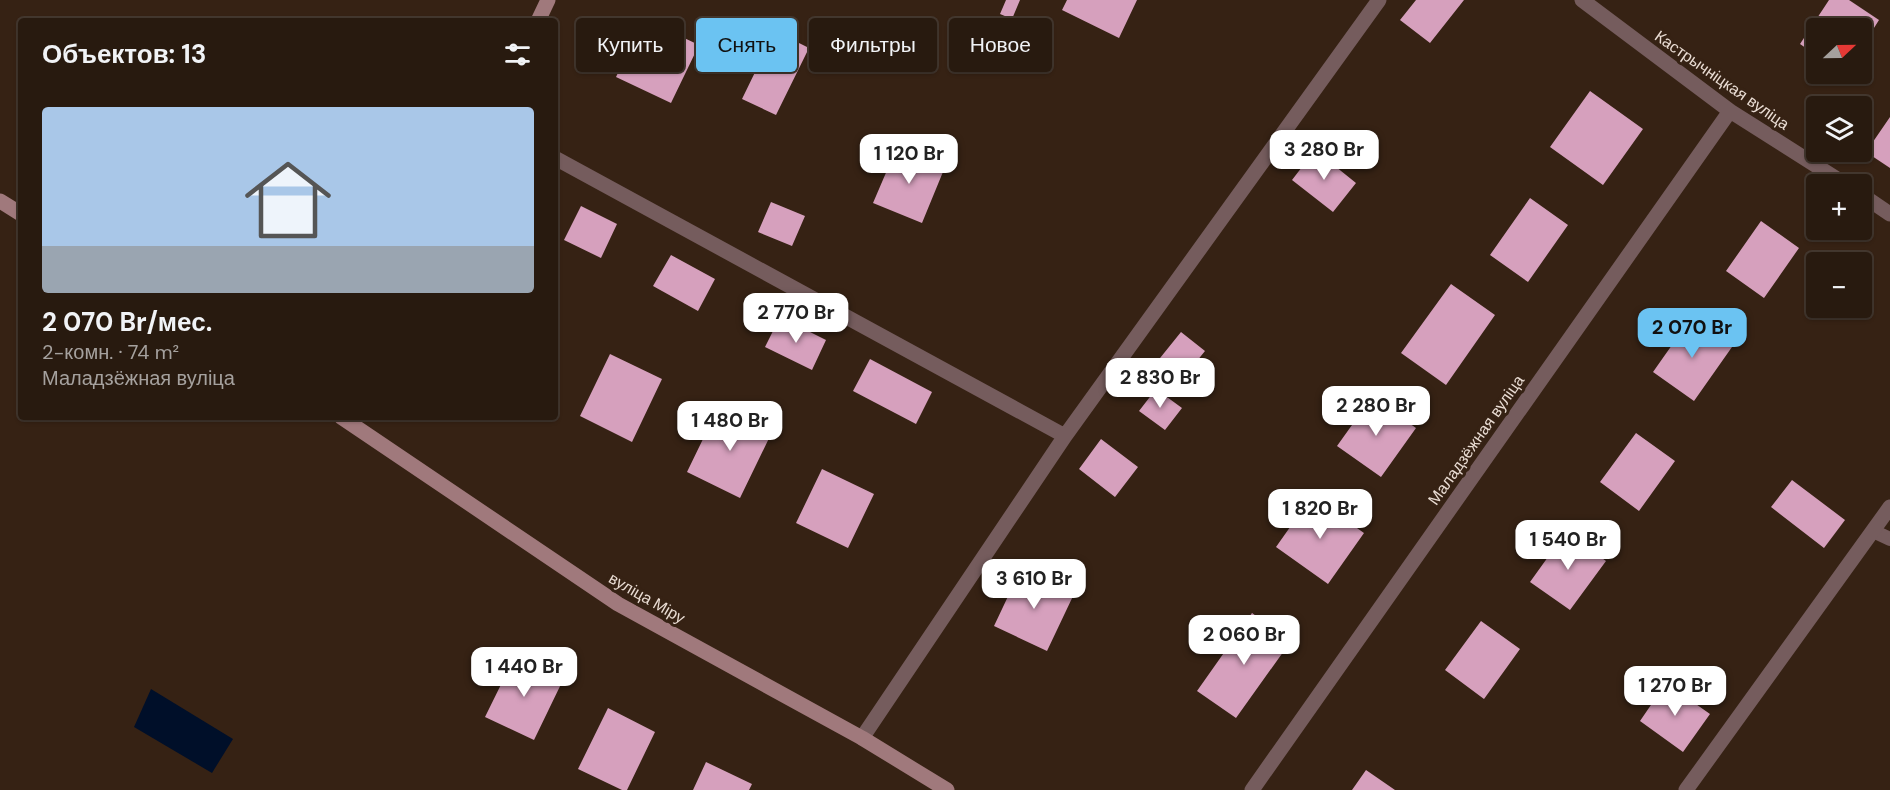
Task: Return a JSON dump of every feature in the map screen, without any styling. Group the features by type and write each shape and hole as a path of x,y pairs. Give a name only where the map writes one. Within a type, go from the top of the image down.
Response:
{"street":[{"path":"539,18 548,0"},
{"path":"862,738 1065,436 1379,0"},
{"name":"Кастрычніцкая вуліца","path":"1582,0 1730,111 1829,174"},
{"name":"Маладзёжная вуліца","path":"1252,790 1730,111"},
{"path":"558,160 1065,436"},
{"path":"0,201 18,212"},
{"path":"1872,202 1890,214"},
{"name":"вуліца Міру","path":"345,420 618,604 862,738 947,790"},
{"path":"1686,790 1890,507"}],"lane":[{"path":"1873,531 1890,539"}],"water":[{"path":"151,689 233,739 212,773 134,727"}],"building":[{"path":"1006,0 1020,0 1012,18 1000,14"},
{"path":"1067,0 1137,0 1119,38 1062,10"},
{"path":"1416,0 1464,0 1430,43 1400,20"},
{"path":"1829,0 1849,0 1879,20 1872,31 1872,18 1817,18"},
{"path":"1806,35 1806,48 1800,44"},
{"path":"684,38 696,44 696,51 671,103 616,77 618,72 684,72"},
{"path":"797,42 809,48 776,115 742,99 755,72 797,72"},
{"path":"1590,91 1643,129 1603,185 1550,147"},
{"path":"1890,117 1890,168 1872,156 1872,143"},
{"path":"897,147 945,167 922,223 873,203"},
{"path":"1315,150 1356,183 1333,212 1292,180"},
{"path":"1530,198 1568,225 1528,282 1490,255"},
{"path":"771,202 805,216 792,246 758,232"},
{"path":"581,206 617,224 601,258 564,240"},
{"path":"1761,221 1799,248 1764,298 1726,271"},
{"path":"671,255 715,279 698,311 653,286"},
{"path":"1451,284 1495,315 1446,385 1401,353"},
{"path":"780,317 826,340 812,370 765,347"},
{"path":"1691,318 1732,347 1694,401 1653,372"},
{"path":"1181,332 1205,351 1176,387 1152,368"},
{"path":"610,354 662,379 632,442 580,416"},
{"path":"870,359 932,392 916,424 853,391"},
{"path":"1156,389 1182,408 1165,430 1139,411"},
{"path":"1372,397 1416,428 1381,477 1337,446"},
{"path":"719,406 772,432 740,498 687,472"},
{"path":"1636,433 1675,461 1639,511 1600,482"},
{"path":"1101,439 1138,467 1115,497 1079,469"},
{"path":"822,469 874,494 848,548 796,523"},
{"path":"1792,480 1845,520 1824,548 1771,507"},
{"path":"1312,496 1364,533 1328,584 1276,547"},
{"path":"1566,532 1606,561 1570,610 1530,582"},
{"path":"1021,569 1074,594 1047,651 994,626"},
{"path":"1252,613 1291,641 1236,718 1197,691"},
{"path":"1481,621 1520,649 1484,699 1445,670"},
{"path":"515,656 563,680 534,740 485,717"},
{"path":"1666,683 1710,714 1683,752 1640,721"},
{"path":"608,708 655,732 627,790 622,790 578,769"},
{"path":"706,762 752,784 749,790 693,790"},
{"path":"1366,770 1395,790 1352,790"}]}
